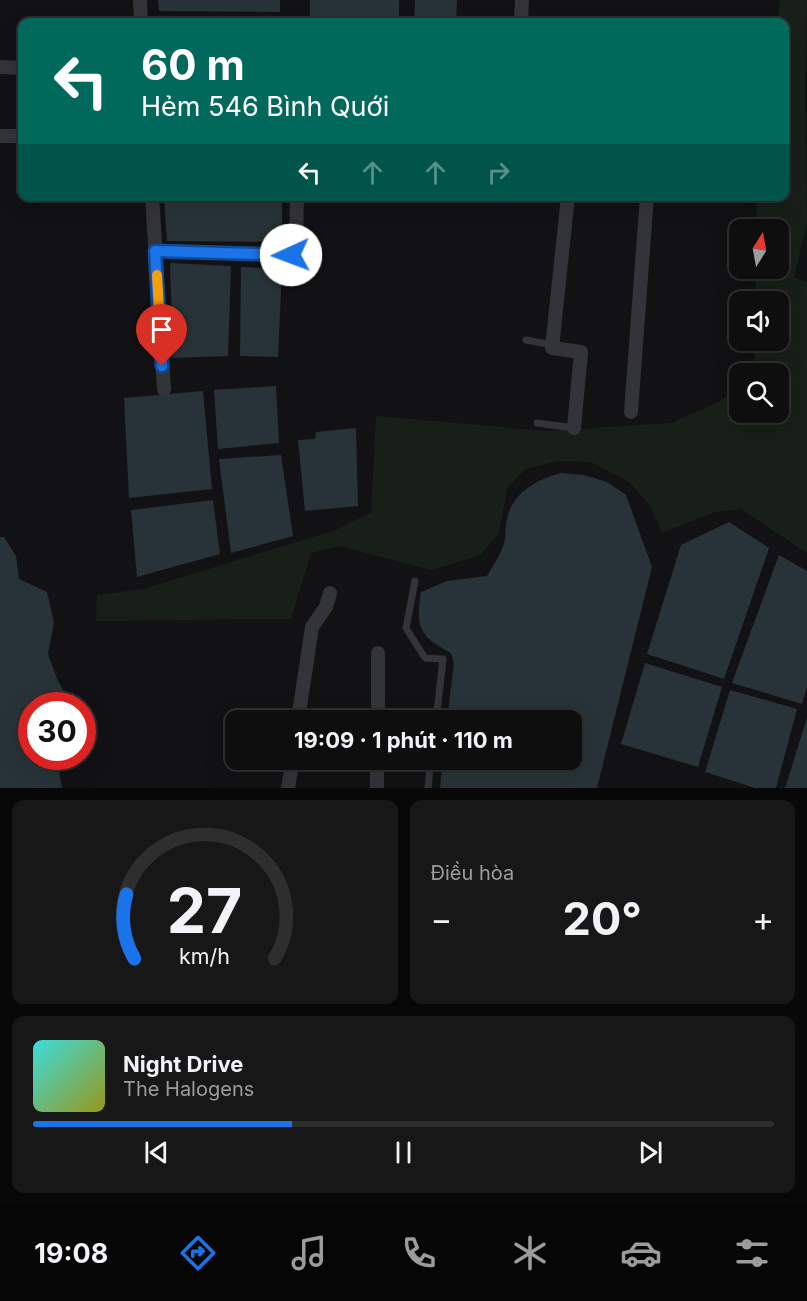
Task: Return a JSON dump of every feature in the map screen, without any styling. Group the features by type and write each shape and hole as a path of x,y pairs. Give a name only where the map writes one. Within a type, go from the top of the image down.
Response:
{"street":[{"path":"140,0 141,18"},
{"path":"521,18 522,0"},
{"path":"0,67 18,68"},
{"path":"0,136 18,136"},
{"path":"152,201 164,389"},
{"path":"155,251 291,255 296,245 297,201"},
{"path":"567,201 552,348 581,352 574,428"},
{"path":"631,412 647,201"},
{"path":"300,710 312,627 326,607 330,593"},
{"path":"378,653 378,710"},
{"path":"288,788 290,770"},
{"path":"377,770 377,788"}],"lane":[{"path":"526,340 553,345"},
{"path":"537,423 574,428"},
{"path":"415,581 406,628 426,658 443,659 437,710"},
{"path":"428,788 430,770"}],"shaded area":[{"path":"158,0 280,0 280,12 159,11"},
{"path":"310,0 399,0 399,18 310,16"},
{"path":"415,0 457,0 456,18 414,18"},
{"path":"780,0 807,0 805,88 807,223 794,277 807,282 807,553 741,509 715,512 662,533 650,506 629,482 591,462 559,461 525,469 507,489 499,533 481,555 431,570 339,546 311,553 291,619 96,621 97,595 143,589 333,531 371,513 376,416 546,431 671,423 729,395 729,423 789,423 789,363 754,363 755,351 789,351 789,291 755,291 756,279 789,279 789,219 756,219 757,201 789,201 789,18 778,18"},
{"path":"164,201 282,201 282,242 167,241"},
{"path":"170,263 231,266 228,356 173,358"},
{"path":"241,267 282,269 278,357 240,356"},
{"path":"276,386 279,443 218,449 214,390"},
{"path":"203,391 212,489 129,498 124,398"},
{"path":"356,428 358,506 305,511 298,440 315,439 316,432"},
{"path":"281,455 293,536 231,553 219,459"},
{"path":"561,473 584,475 607,482 626,495 652,567 597,788 440,788 442,770 582,770 582,710 448,710 454,663 451,653 432,642 422,630 420,623 421,592 447,581 487,576 503,547 508,513 513,504 525,490"},
{"path":"213,500 220,554 137,577 131,510"},
{"path":"729,522 769,548 724,679 647,654 681,545"},
{"path":"0,537 4,537 16,556 19,579 47,592 54,623 48,654 64,692 18,692 18,770 59,770 62,788 0,788"},
{"path":"779,555 807,571 807,687 802,704 732,683"},
{"path":"645,663 722,687 698,767 621,744"},
{"path":"730,690 797,709 776,788 755,788 705,772"},
{"path":"807,718 807,788 785,788"}],"slow traffic":[{"path":"157,275 160,325"}],"route":[{"path":"162,366 155,251 291,255"}]}
